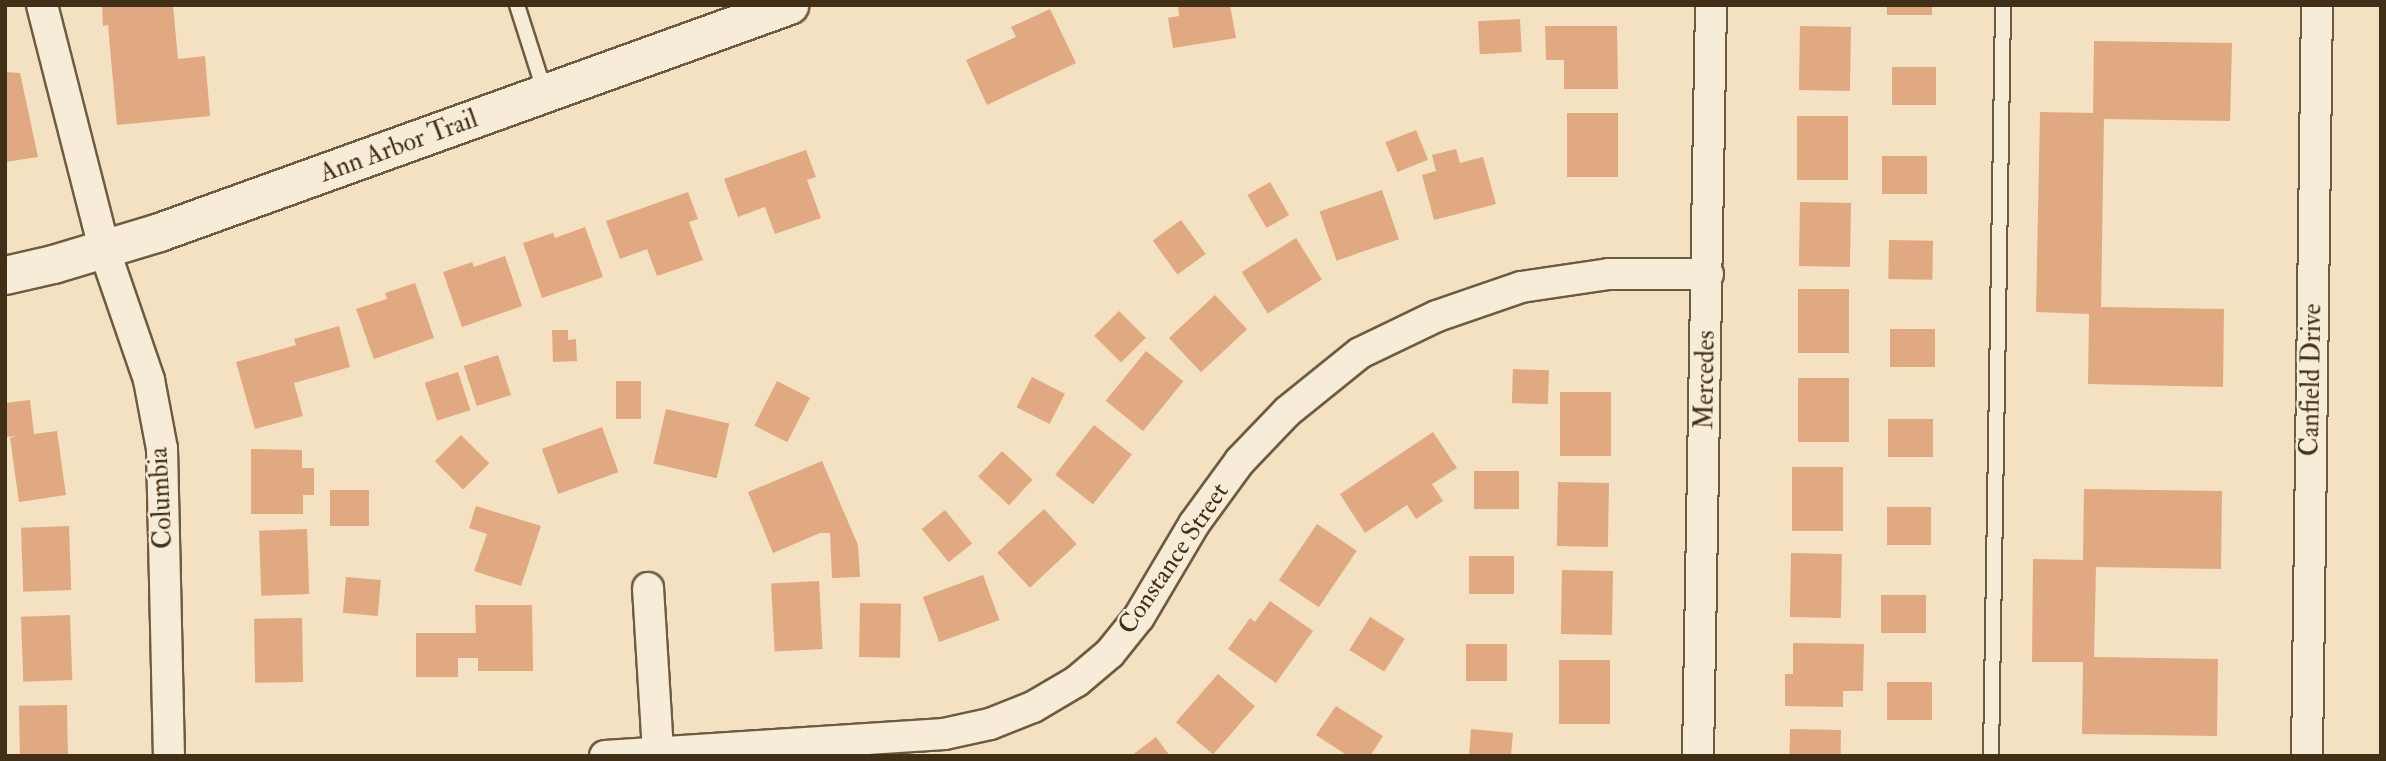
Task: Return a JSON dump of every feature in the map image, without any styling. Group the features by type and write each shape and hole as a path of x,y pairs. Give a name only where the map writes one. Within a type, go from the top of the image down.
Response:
{"street":[{"name":"Columbia","path":"42,5 104,249 149,380 162,449 169,756"},
{"name":"Ann Arbor Trail","path":"5,275 104,249 789,5"},
{"name":"Mercedes","path":"1698,756 1711,5"},
{"name":"Canfield Drive","path":"2307,756 2317,5"},
{"name":"Constance Street","path":"605,756 944,734 990,724 1033,707 1077,681 1110,653 1139,617 1194,524 1240,461 1288,411 1360,353 1437,316 1521,287 1609,274 1708,274"},
{"path":"648,588 658,753"}],"lane":[{"path":"517,5 545,94"},
{"path":"1991,756 2004,5"}],"building":[{"path":"102,5 173,5 178,59 205,56 210,116 117,125 108,25 103,26"},
{"path":"1178,5 1230,5 1236,38 1173,48 1168,18 1179,16"},
{"path":"1887,5 1932,5 1932,15 1887,15"},
{"path":"1050,9 1076,63 987,105 966,60 1016,37 1011,27"},
{"path":"1520,19 1522,52 1480,54 1478,21"},
{"path":"1545,26 1617,26 1618,89 1564,89 1564,60 1546,60"},
{"path":"1800,26 1851,27 1850,91 1799,90"},
{"path":"2094,41 2232,43 2230,121 2104,119 2101,307 2224,309 2223,387 2088,384 2089,314 2036,312 2040,112 2093,113"},
{"path":"1892,67 1936,67 1936,105 1892,105"},
{"path":"5,72 20,73 38,157 5,162"},
{"path":"1567,113 1618,113 1618,177 1567,177"},
{"path":"1797,116 1848,116 1848,180 1797,180"},
{"path":"1416,130 1428,160 1397,172 1385,142"},
{"path":"1456,149 1460,163 1483,157 1496,204 1434,220 1422,175 1436,171 1432,155"},
{"path":"806,150 816,177 807,180 821,218 775,234 765,207 738,217 724,179"},
{"path":"1882,156 1927,156 1927,194 1882,194"},
{"path":"1270,182 1289,215 1266,228 1247,195"},
{"path":"1382,190 1399,239 1337,261 1320,211"},
{"path":"688,192 698,219 689,222 703,260 657,276 647,249 620,259 606,221"},
{"path":"1800,202 1851,203 1850,267 1799,266"},
{"path":"1181,220 1206,254 1177,275 1153,241"},
{"path":"585,227 603,277 542,298 523,243 553,233 555,238"},
{"path":"1296,238 1322,280 1268,313 1242,272"},
{"path":"1889,240 1933,241 1932,280 1888,279"},
{"path":"505,256 522,306 462,327 443,272 472,262 474,267"},
{"path":"415,283 434,338 374,359 356,309 387,299 385,293"},
{"path":"1798,289 1849,289 1849,353 1798,353"},
{"path":"1215,295 1247,329 1201,372 1169,338"},
{"path":"1119,311 1146,338 1121,363 1094,336"},
{"path":"339,326 350,367 294,383 303,416 255,429 236,362 296,345 294,339"},
{"path":"1890,329 1935,329 1935,367 1890,367"},
{"path":"552,330 568,330 568,340 576,339 577,361 553,362"},
{"path":"1146,351 1183,381 1143,431 1106,401"},
{"path":"498,355 511,395 477,406 464,366"},
{"path":"1513,369 1549,370 1548,404 1512,403"},
{"path":"458,372 470,410 437,421 425,383"},
{"path":"1032,377 1065,394 1050,424 1017,407"},
{"path":"1798,378 1849,378 1849,442 1798,442"},
{"path":"616,381 641,381 641,419 616,419"},
{"path":"777,381 810,398 787,442 754,426"},
{"path":"1560,392 1611,392 1611,456 1560,456"},
{"path":"30,400 34,434 57,431 66,495 19,502 10,438 17,436 5,437 5,403"},
{"path":"666,409 729,424 717,478 653,464"},
{"path":"1888,419 1933,419 1933,457 1888,457"},
{"path":"1094,425 1132,455 1093,504 1055,475"},
{"path":"602,427 618,472 558,494 542,449"},
{"path":"1433,432 1457,468 1432,484 1443,501 1416,519 1407,505 1365,533 1340,494"},
{"path":"461,435 489,463 463,489 435,461"},
{"path":"251,449 302,450 302,468 314,468 314,495 303,495 303,514 251,514"},
{"path":"1002,451 1033,480 1009,505 978,477"},
{"path":"822,461 858,545 860,577 832,578 830,533 820,533 773,553 748,492"},
{"path":"1792,467 1843,467 1843,531 1792,531"},
{"path":"1474,471 1519,471 1519,509 1474,509"},
{"path":"1558,482 1609,483 1608,547 1557,546"},
{"path":"2084,489 2222,491 2221,569 2096,567 2094,657 2218,659 2217,736 2082,734 2083,662 2032,662 2033,559 2083,560"},
{"path":"330,490 369,490 369,526 330,526"},
{"path":"476,506 541,526 521,586 474,571 487,534 469,528"},
{"path":"1887,507 1931,507 1931,545 1887,545"},
{"path":"1044,509 1077,544 1030,588 997,553"},
{"path":"945,510 972,543 949,562 922,529"},
{"path":"1317,524 1357,551 1319,607 1279,580"},
{"path":"69,526 71,590 23,592 21,528"},
{"path":"307,529 309,594 261,596 259,531"},
{"path":"1791,553 1842,554 1841,618 1790,617"},
{"path":"1469,556 1514,556 1514,594 1469,594"},
{"path":"1562,570 1613,571 1612,635 1561,634"},
{"path":"983,575 999,620 939,642 923,597"},
{"path":"346,577 381,580 378,616 343,613"},
{"path":"819,581 823,649 775,651 771,584"},
{"path":"1881,595 1926,595 1926,633 1881,633"},
{"path":"1270,601 1313,631 1276,683 1228,649 1250,618 1255,622"},
{"path":"860,603 901,604 900,658 859,657"},
{"path":"475,605 532,605 533,671 478,671 478,658 458,658 458,677 416,677 416,633 476,633"},
{"path":"70,615 72,680 23,682 21,617"},
{"path":"1370,617 1405,639 1384,672 1349,650"},
{"path":"302,618 303,682 255,683 254,619"},
{"path":"1793,643 1864,644 1863,691 1843,691 1843,707 1785,706 1785,674 1793,674"},
{"path":"1466,644 1507,644 1507,681 1466,681"},
{"path":"1559,660 1610,660 1610,724 1559,724"},
{"path":"1218,674 1255,706 1213,754 1176,722"},
{"path":"1887,682 1932,682 1932,720 1887,720"},
{"path":"67,705 68,756 20,756 19,706"},
{"path":"1336,706 1383,736 1370,756 1348,756 1316,735"},
{"path":"1471,729 1513,733 1511,756 1469,756"},
{"path":"1790,729 1841,730 1841,756 1790,756"},
{"path":"1156,737 1170,756 1131,756"}]}
